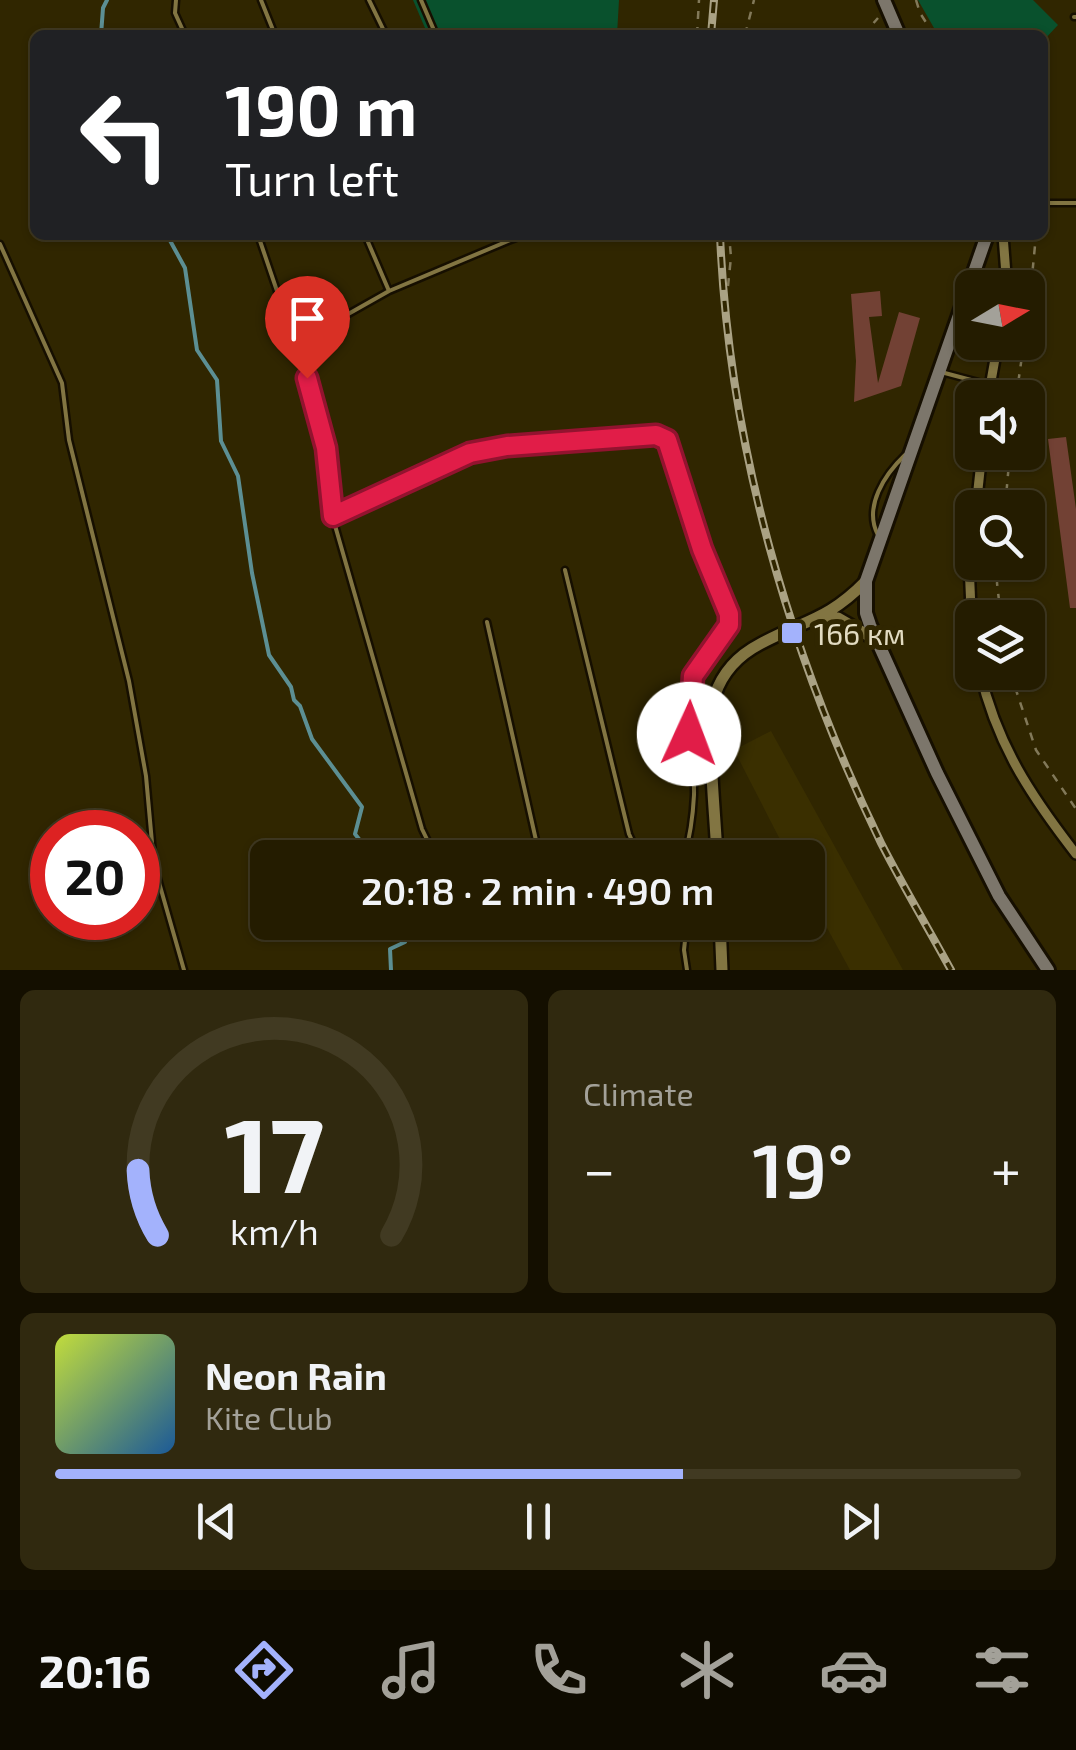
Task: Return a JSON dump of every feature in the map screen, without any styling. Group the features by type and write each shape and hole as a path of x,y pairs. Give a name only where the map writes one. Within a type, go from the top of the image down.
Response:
{"main road":[{"path":"884,0 897,30"},
{"path":"985,240 866,581 866,614 936,773 1000,896 1048,970"}],"street":[{"path":"1004,240 1006,270"},
{"path":"716,840 712,721 724,674 742,654 774,636 819,619 866,581"},
{"path":"819,619 838,618 876,640"},
{"path":"986,690 1001,739 1021,780 1076,853"},
{"path":"721,940 722,970"}],"lane":[{"path":"176,0 183,30"},
{"path":"261,0 274,30"},
{"path":"369,0 384,30"},
{"path":"421,0 434,30"},
{"path":"1048,203 1076,203"},
{"path":"260,240 318,411 333,516 427,840"},
{"path":"368,240 389,290"},
{"path":"295,344 389,290 508,241"},
{"path":"0,244 62,382 70,440 129,681 146,776 154,865 184,970"},
{"path":"941,372 971,380"},
{"path":"333,516 434,468 492,448 656,435 667,440 702,549 729,614 729,625 690,686 694,792 687,840"},
{"path":"565,570 632,840"},
{"path":"487,622 536,840"},
{"path":"685,940 688,970"}],"path":[{"path":"697,30 699,0"},
{"path":"746,30 754,0"},
{"path":"916,0 931,30"},
{"path":"867,30 880,17"},
{"path":"728,286 729,240"},
{"path":"1033,270 1036,240"},
{"path":"1016,690 1036,750 1076,809"}],"shaded area":[{"path":"771,731 903,970 850,970 825,924 825,840 780,840 734,750"}],"green space":[{"path":"413,0 619,0 617,30 426,30"},
{"path":"918,0 1033,0 1058,25 1048,36 1048,30 935,30"}],"building":[{"path":"880,291 882,316 869,317 878,383 899,312 920,318 901,386 854,402 856,361 851,294"},
{"path":"1066,437 1076,509 1076,608 1070,608 1048,439"}],"waterway":[{"path":"101,30 107,0"},
{"path":"170,240 185,268 197,350 217,380 221,441 238,476 269,655 291,687 312,739 362,807 355,834 360,840"},
{"path":"391,970 390,949 405,940"}],"railway":[{"path":"711,30 714,0"},
{"path":"720,240 736,392 769,547 792,623 848,771 881,843 951,970"}],"place":[{"name":"166 км","path":"792,633"}],"route":[{"path":"307,378 326,448 333,516 470,453 656,435 667,440 702,549 729,614 729,625 693,676 689,734"}]}
